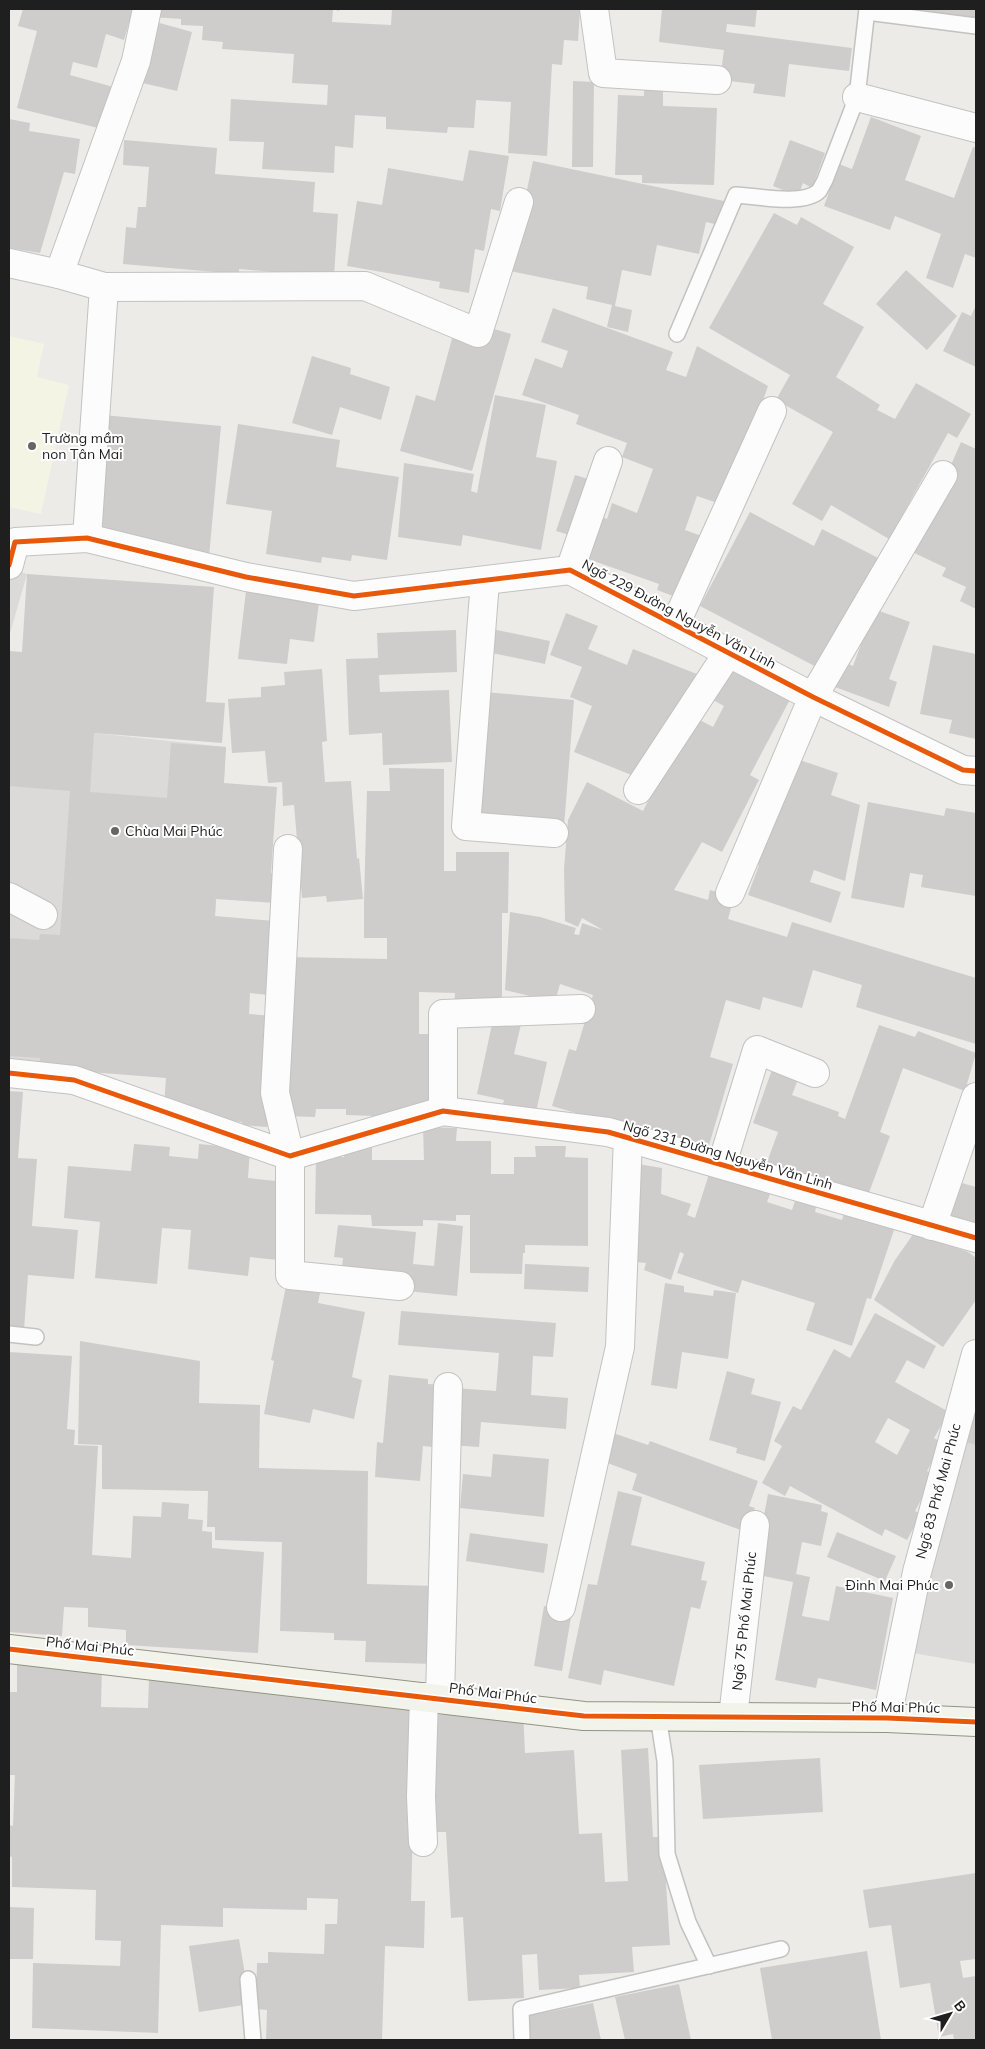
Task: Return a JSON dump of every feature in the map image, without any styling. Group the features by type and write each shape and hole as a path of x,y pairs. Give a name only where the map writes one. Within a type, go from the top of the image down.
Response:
{"street":[{"path":"59,274 136,61 147,9"},
{"path":"594,9 603,72 717,80"},
{"path":"857,97 976,128"},
{"path":"9,263 59,274 104,287 365,286 478,333 519,202"},
{"path":"87,538 104,287"},
{"path":"675,625 772,410"},
{"path":"570,570 608,460"},
{"path":"730,894 813,697 943,475"},
{"name":"Ngõ 229 Đường Nguyễn Văn Linh","path":"11,549 87,538 246,577 354,596 570,570 813,697 963,770 976,770"},
{"path":"485,581 466,826 554,833"},
{"path":"638,790 728,653"},
{"path":"288,849 275,1093 290,1156 290,1275 400,1286"},
{"path":"9,897 43,915"},
{"path":"443,1111 444,1014 581,1009"},
{"path":"722,1164 757,1050 815,1073"},
{"path":"9,1073 74,1080 290,1156"},
{"path":"932,1226 976,1097"},
{"name":"Ngõ 231 Đường Nguyễn Văn Linh","path":"290,1156 443,1111 608,1132 976,1238"},
{"path":"561,1607 620,1347 628,1138"},
{"name":"Ngõ 83 Phố Mai Phúc","path":"887,1718 917,1572 976,1354"},
{"path":"423,1842 421,1797 432,1697 448,1387"},
{"name":"Ngõ 75 Phố Mai Phúc","path":"733,1717 755,1525"},
{"name":"Phố Mai Phúc","path":"9,1649 584,1716 887,1718 976,1722"}],"lane":[{"path":"677,334 736,195 796,199 808,197 818,191 825,180 857,97 867,10 976,26"},
{"path":"9,1334 36,1337"},
{"path":"658,1716 665,1762 667,1854 688,1922 709,1966"},
{"path":"522,2040 521,2009 781,1949"},
{"path":"248,1979 254,2040"}],"shaded area":[{"name":"Trường mầm non Tân Mai","path":"9,336 44,344 37,377 69,385 41,514 9,507"},
{"path":"9,568 27,574 9,637"},
{"name":"Chùa Mai Phúc","path":"9,688 96,694 94,733 226,747 215,916 39,1068 9,1062"},
{"name":"Đinh Mai Phúc","path":"976,1383 976,1664 907,1652"}],"building":[{"path":"23,9 133,9 124,40 106,34 97,68 73,62 70,75 117,88 106,130 17,108 37,31 18,26"},
{"path":"154,9 333,9 332,22 391,25 392,9 580,9 578,41 564,40 562,65 552,64 547,156 508,153 511,102 476,100 474,128 448,127 447,133 386,129 386,117 355,115 353,148 335,146 334,173 262,169 264,142 229,141 231,99 327,105 328,85 292,83 294,54 222,49 223,42 202,40 203,26 181,25 181,19 152,17"},
{"path":"662,9 757,9 755,27 727,24 726,32 852,48 849,71 789,64 785,97 753,93 755,84 720,80 724,50 659,42"},
{"path":"889,9 976,9 976,22"},
{"path":"149,20 192,32 177,91 134,81"},
{"path":"573,81 594,82 593,167 572,167"},
{"path":"644,87 663,88 663,106 717,108 714,185 642,183 642,175 615,175 618,95 644,96"},
{"path":"871,117 921,136 905,180 954,198 973,147 976,148 976,258 965,254 953,288 926,278 941,234 895,216 890,230 824,206 839,164 852,169"},
{"path":"9,119 30,123 29,131 80,139 75,174 64,172 40,253 9,248"},
{"path":"124,140 217,148 215,174 315,182 313,212 338,214 334,277 239,269 239,274 123,264 126,227 136,228 138,207 146,207 149,167 123,165"},
{"path":"790,140 825,153 812,188 803,183 798,196 773,186"},
{"path":"469,150 509,156 500,211 491,209 484,251 475,249 469,293 439,288 440,282 347,266 357,201 382,205 388,168 463,181"},
{"path":"533,161 724,201 719,225 706,222 699,254 657,245 651,276 622,270 615,306 632,310 628,332 607,327 612,305 586,299 588,287 510,271"},
{"path":"774,213 797,225 801,217 854,247 823,304 864,327 836,377 880,405 877,410 895,419 916,383 971,414 957,438 948,433 889,539 831,505 822,521 792,504 833,432 776,400 790,375 709,328"},
{"path":"906,270 957,316 927,350 876,304"},
{"path":"976,305 976,367 943,351 962,312 971,316"},
{"path":"553,308 673,352 666,370 686,377 697,346 768,386 726,506 697,496 685,530 707,538 684,600 657,590 659,584 588,559 603,517 607,519 612,503 637,513 653,469 622,457 627,443 576,424 579,415 522,395 535,358 562,368 568,351 541,342"},
{"path":"491,328 511,334 472,471 400,451 416,395 435,401 453,335 486,344"},
{"path":"312,356 351,368 350,374 390,387 381,420 340,407 332,435 292,423"},
{"path":"495,395 546,405 536,457 557,461 541,550 463,535 461,546 398,537 404,463 474,474 471,491 477,493"},
{"path":"103,415 221,426 209,557 92,534"},
{"path":"238,424 340,440 336,467 399,477 387,560 352,555 351,561 322,557 321,563 266,554 272,511 226,504"},
{"path":"961,442 976,449 976,609 960,601 966,587 942,576 946,568 908,550 944,481"},
{"path":"575,475 598,482 579,538 556,531"},
{"path":"750,512 814,546 822,529 882,560 824,671 700,606"},
{"path":"27,574 214,587 206,702 225,703 222,743 94,733 90,792 167,798 171,743 226,747 224,783 277,787 271,873 277,873 275,903 216,899 215,916 274,921 269,995 250,993 249,1014 274,1016 267,1127 241,1125 242,1122 188,1118 164,1105 166,1078 39,1068 40,1058 9,1056 9,938 39,940 40,934 60,935 70,791 9,786 9,651 22,652"},
{"path":"246,591 274,595 320,594 314,642 290,639 287,664 238,659"},
{"path":"874,609 910,622 889,679 897,682 889,707 835,687 844,662 853,666"},
{"path":"566,613 598,626 588,649 627,665 633,649 697,674 686,701 639,778 574,752 592,706 570,697 582,667 550,655"},
{"path":"487,628 550,641 545,664 482,651"},
{"path":"456,630 457,672 379,675 380,692 449,690 452,762 383,765 382,733 349,735 346,659 378,658 377,633"},
{"path":"933,645 976,654 976,739 949,733 952,720 920,714"},
{"path":"729,659 794,692 750,775 759,780 722,852 702,842 674,890 708,900 710,890 734,897 728,919 787,937 792,922 976,978 976,1044 856,1007 862,985 813,970 802,1008 763,997 760,1010 726,1000 710,1057 733,1064 707,1152 552,1106 569,1049 576,1051 593,995 560,984 555,1002 505,990 510,912 540,917 576,928 574,934 579,935 582,923 603,930 582,918 578,927 565,921 564,869 568,820 587,782 643,811 692,716 713,727 724,706 709,698"},
{"path":"322,669 327,741 322,742 325,782 351,781 357,859 359,858 363,899 327,902 326,896 302,898 294,805 283,806 282,782 268,783 265,751 232,753 228,699 261,697 261,687 285,685 284,672"},
{"path":"485,692 574,700 564,827 475,820"},
{"path":"791,757 838,773 831,795 860,805 845,881 814,870 810,882 841,892 831,923 748,895 759,865 749,861"},
{"path":"389,768 444,769 444,871 456,871 456,852 509,852 508,913 502,913 502,1007 454,1006 455,993 419,992 419,1034 431,1034 431,1109 404,1117 346,1115 346,1109 316,1109 315,1117 284,1116 286,957 387,959 387,938 364,938 364,900 367,791 390,791"},
{"path":"868,802 944,816 946,808 976,813 976,896 921,887 923,875 910,873 904,908 851,898"},
{"path":"494,1015 522,1020 514,1054 547,1062 536,1112 503,1104 504,1100 477,1094"},
{"path":"879,1025 915,1037 918,1031 976,1053 965,1091 903,1068 880,1132 890,1136 867,1198 766,1165 778,1132 753,1123 773,1067 799,1077 792,1095 839,1112 838,1116 845,1119"},
{"path":"9,1091 23,1092 18,1158 37,1159 32,1226 78,1230 74,1279 28,1275 24,1330 9,1329"},
{"path":"423,1127 457,1128 456,1141 491,1141 491,1174 514,1174 514,1157 536,1157 535,1146 566,1146 565,1157 588,1158 588,1246 525,1245 522,1274 470,1273 470,1215 456,1215 456,1221 423,1220 423,1226 372,1226 371,1215 315,1214 316,1157 344,1157 344,1145 372,1145 372,1160 424,1160"},
{"path":"134,1144 170,1147 169,1156 198,1159 199,1144 250,1149 248,1178 285,1182 278,1260 250,1257 248,1276 188,1269 191,1230 162,1228 157,1284 95,1278 100,1222 64,1218 68,1166 131,1171"},
{"path":"638,1164 662,1168 661,1194 691,1204 687,1215 695,1218 709,1174 770,1194 767,1202 792,1210 797,1195 817,1202 815,1212 842,1220 845,1210 895,1227 871,1299 867,1298 852,1346 806,1330 815,1303 742,1280 738,1293 677,1273 684,1254 680,1252 671,1280 644,1270 646,1263 627,1261"},
{"path":"951,1180 976,1187 976,1231 939,1220"},
{"path":"438,1223 463,1226 457,1296 406,1291 341,1278 343,1258 334,1257 338,1225 416,1232 413,1264 434,1266"},
{"path":"914,1233 968,1252 976,1258 976,1300 943,1347 874,1300 895,1260"},
{"path":"525,1264 589,1267 588,1292 524,1289"},
{"path":"665,1283 684,1286 684,1292 713,1296 714,1290 736,1293 728,1359 682,1352 677,1389 651,1385"},
{"path":"286,1286 320,1293 318,1303 365,1312 352,1377 362,1380 354,1419 313,1409 310,1423 264,1414 274,1361 271,1360"},
{"path":"401,1311 556,1323 553,1357 533,1356 531,1395 568,1398 566,1429 481,1422 479,1447 449,1445 454,1388 496,1391 499,1353 398,1345"},
{"path":"875,1313 936,1346 924,1369 907,1360 895,1382 949,1412 934,1438 942,1443 927,1471 935,1475 915,1511 921,1514 907,1540 885,1529 882,1536 790,1486 785,1496 762,1483 782,1446 774,1441 793,1406 801,1410 834,1349 850,1358","holes":["888,1418 910,1430 897,1455 875,1442"]},
{"path":"80,1341 200,1361 199,1403 260,1405 259,1468 368,1471 367,1584 435,1586 434,1664 365,1662 366,1641 334,1640 334,1633 280,1631 282,1542 215,1540 215,1527 207,1527 208,1491 102,1489 102,1445 78,1444"},
{"path":"9,1352 72,1356 67,1429 75,1430 74,1445 98,1446 92,1555 131,1558 133,1516 161,1517 162,1502 189,1504 188,1519 203,1520 202,1531 212,1532 212,1548 264,1552 258,1653 126,1645 126,1630 88,1627 88,1608 64,1607 62,1636 9,1632"},
{"path":"727,1371 755,1379 751,1394 781,1402 765,1461 736,1453 737,1448 709,1440"},
{"path":"389,1375 428,1379 428,1384 447,1385 442,1448 423,1446 420,1481 375,1477 377,1442 383,1443"},
{"path":"976,1385 976,1445 960,1440"},
{"path":"613,1433 648,1445 650,1441 758,1481 749,1506 755,1508 746,1532 632,1490 637,1474 602,1461"},
{"path":"493,1454 549,1459 544,1517 460,1508 463,1474 491,1477"},
{"path":"618,1491 642,1497 631,1545 705,1562 701,1580 707,1581 700,1609 691,1607 674,1686 604,1670 601,1685 568,1678 588,1584 597,1585"},
{"path":"768,1494 822,1505 821,1511 828,1513 821,1546 802,1542 796,1574 810,1577 802,1616 829,1621 836,1586 893,1598 876,1690 818,1678 816,1688 775,1680 793,1582 753,1574"},
{"path":"837,1532 896,1556 885,1581 827,1557"},
{"path":"470,1533 548,1544 544,1573 466,1561"},
{"path":"544,1606 572,1611 562,1671 534,1666"},
{"path":"17,1665 102,1667 101,1707 148,1708 149,1678 416,1703 411,1901 425,1901 424,1948 385,1946 382,2040 266,2040 267,2010 256,2009 257,1963 268,1963 268,1952 324,1954 325,1924 337,1924 338,1899 307,1898 307,1910 223,1908 223,1927 161,1925 158,2033 32,2028 33,1963 120,1966 121,1941 95,1940 96,1890 12,1887 9,1825 13,1826 15,1775 9,1775 9,1692 17,1692"},
{"path":"523,1711 525,1753 574,1750 579,1834 602,1833 605,1882 628,1881 621,1750 648,1748 653,1837 663,1837 670,1945 632,1947 634,1972 579,1975 580,1988 539,1990 537,1954 522,1955 524,1998 468,2001 463,1917 451,1918 446,1832 437,1832 430,1715"},
{"path":"820,1758 823,1812 703,1819 699,1765"},
{"path":"976,1873 976,1959 960,1961 963,1978 976,1976 976,2040 954,2040 953,2034 939,2037 930,1983 900,1988 891,1925 869,1928 863,1890"},
{"path":"9,1907 34,1908 33,1959 9,1959"},
{"path":"239,1939 250,2004 199,2012 189,1946"},
{"path":"867,1951 881,2040 772,2040 760,1968"},
{"path":"679,1984 691,2040 625,2040 615,1997"},
{"path":"593,2003 601,2040 528,2040 523,2017"}],"cycle path":[{"path":"9,565 15,542 87,538 246,577 354,596 570,570 813,697 963,770 976,771"},
{"path":"9,1073 74,1080 290,1156 443,1111 608,1132 976,1238"},
{"path":"9,1649 584,1716 887,1718 976,1722"}],"place":[{"name":"Trường mầm non Tân Mai","path":"32,446"},
{"name":"Chùa Mai Phúc","path":"115,831"},
{"name":"Đinh Mai Phúc","path":"949,1585"}]}
